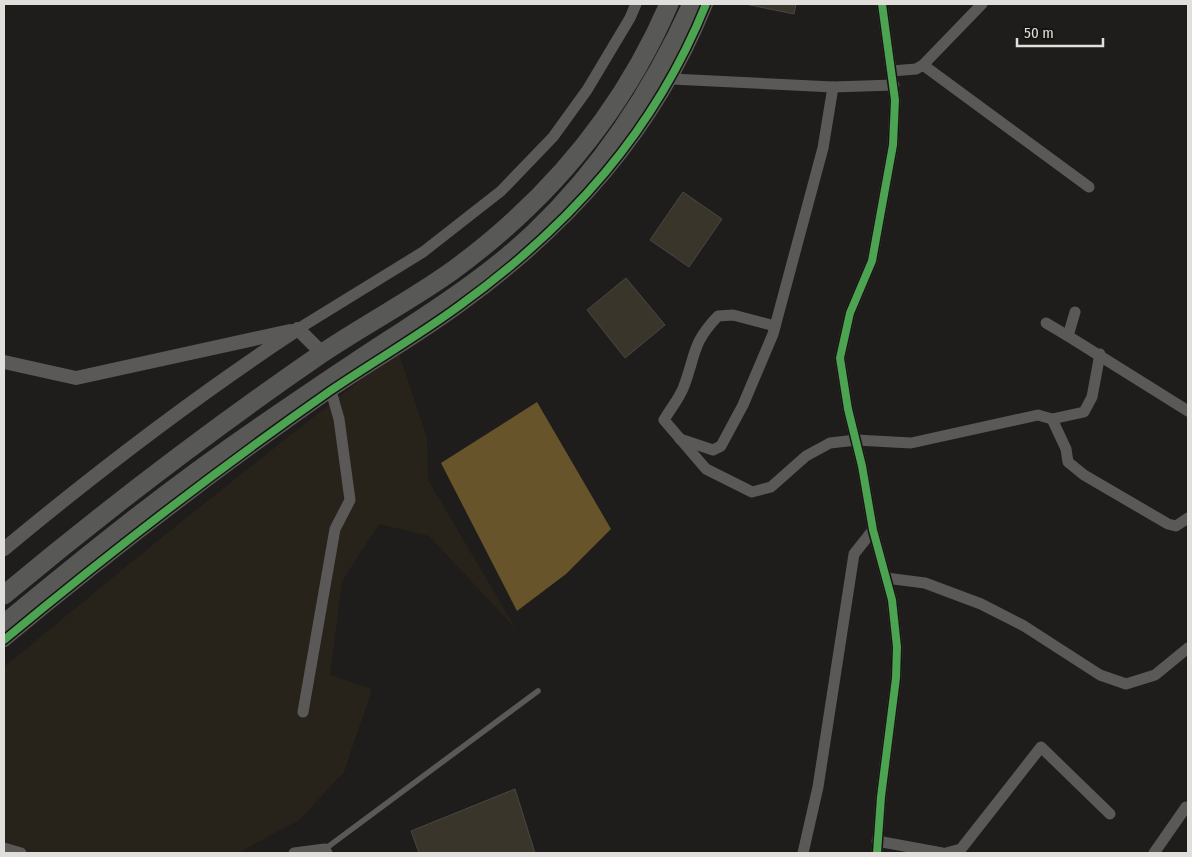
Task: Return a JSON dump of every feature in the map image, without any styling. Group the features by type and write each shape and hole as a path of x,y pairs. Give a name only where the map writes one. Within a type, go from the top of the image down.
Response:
{"highway":[{"path":"4,595 104,512 322,353 451,272 487,243 540,195 586,147 615,105 660,25 669,4"},
{"path":"4,624 118,529 186,478 439,308 535,232 588,174 626,125 657,75 692,4"}],"street":[{"path":"4,549 59,504 235,371 298,329 423,252 501,192 552,137 587,90 630,18 636,4"},
{"path":"4,640 182,499 331,391 459,306 527,253 591,191 632,138 672,80 706,4"},
{"path":"877,853 898,647 892,600 873,530 856,440 848,409 840,358 850,313 872,261 893,145 894,85 882,4"},
{"path":"892,71 916,69 923,65 982,4"},
{"path":"923,65 1089,187"},
{"path":"672,80 833,87 894,85"},
{"path":"678,438 713,450 721,446 743,405 775,326 823,148 833,87"},
{"path":"1068,336 1075,312"},
{"path":"775,326 733,315 718,316 705,329 694,349 684,388 664,420 706,469 752,492 771,487 806,456 830,443 856,440 911,443 1038,415 1052,419 1084,412 1092,397 1100,354"},
{"path":"1046,323 1100,354 1188,411"},
{"path":"298,329 322,353"},
{"path":"4,362 76,378 298,329"},
{"path":"303,712 335,529 350,500 339,419 331,391"},
{"path":"1052,419 1066,449 1068,462 1084,475 1168,524 1176,526 1188,518"},
{"path":"803,853 818,787 854,554 873,530"},
{"path":"886,578 925,583 981,604 1024,626 1100,674 1126,684 1155,675 1188,648"},
{"path":"946,853 962,849 1041,747 1110,814"},
{"path":"1154,853 1186,807"},
{"path":"877,841 942,853"},
{"path":"4,848 21,853"},
{"path":"294,853 326,851"}],"lane":[{"path":"326,851 538,691"}],"shaded area":[{"path":"398,350 427,438 428,480 516,629 429,536 379,524 342,581 330,675 372,689 344,772 299,820 238,853 21,853 4,848 4,667 166,534"},
{"path":"537,402 611,529 566,574 517,611 441,463"}],"building":[{"path":"745,4 796,4 794,14"},
{"path":"683,192 722,219 689,267 650,240"},
{"path":"626,278 665,325 625,358 587,310"},
{"path":"515,789 535,853 419,853 411,831"}],"cycle path":[{"path":"4,640 83,575 205,481 330,391 459,306 537,243 605,173 635,134 662,94 706,4"},
{"path":"877,853 881,797 896,678 897,647 892,600 873,530 862,466 848,409 840,358 850,313 872,261 893,145 895,100 882,4"}]}
